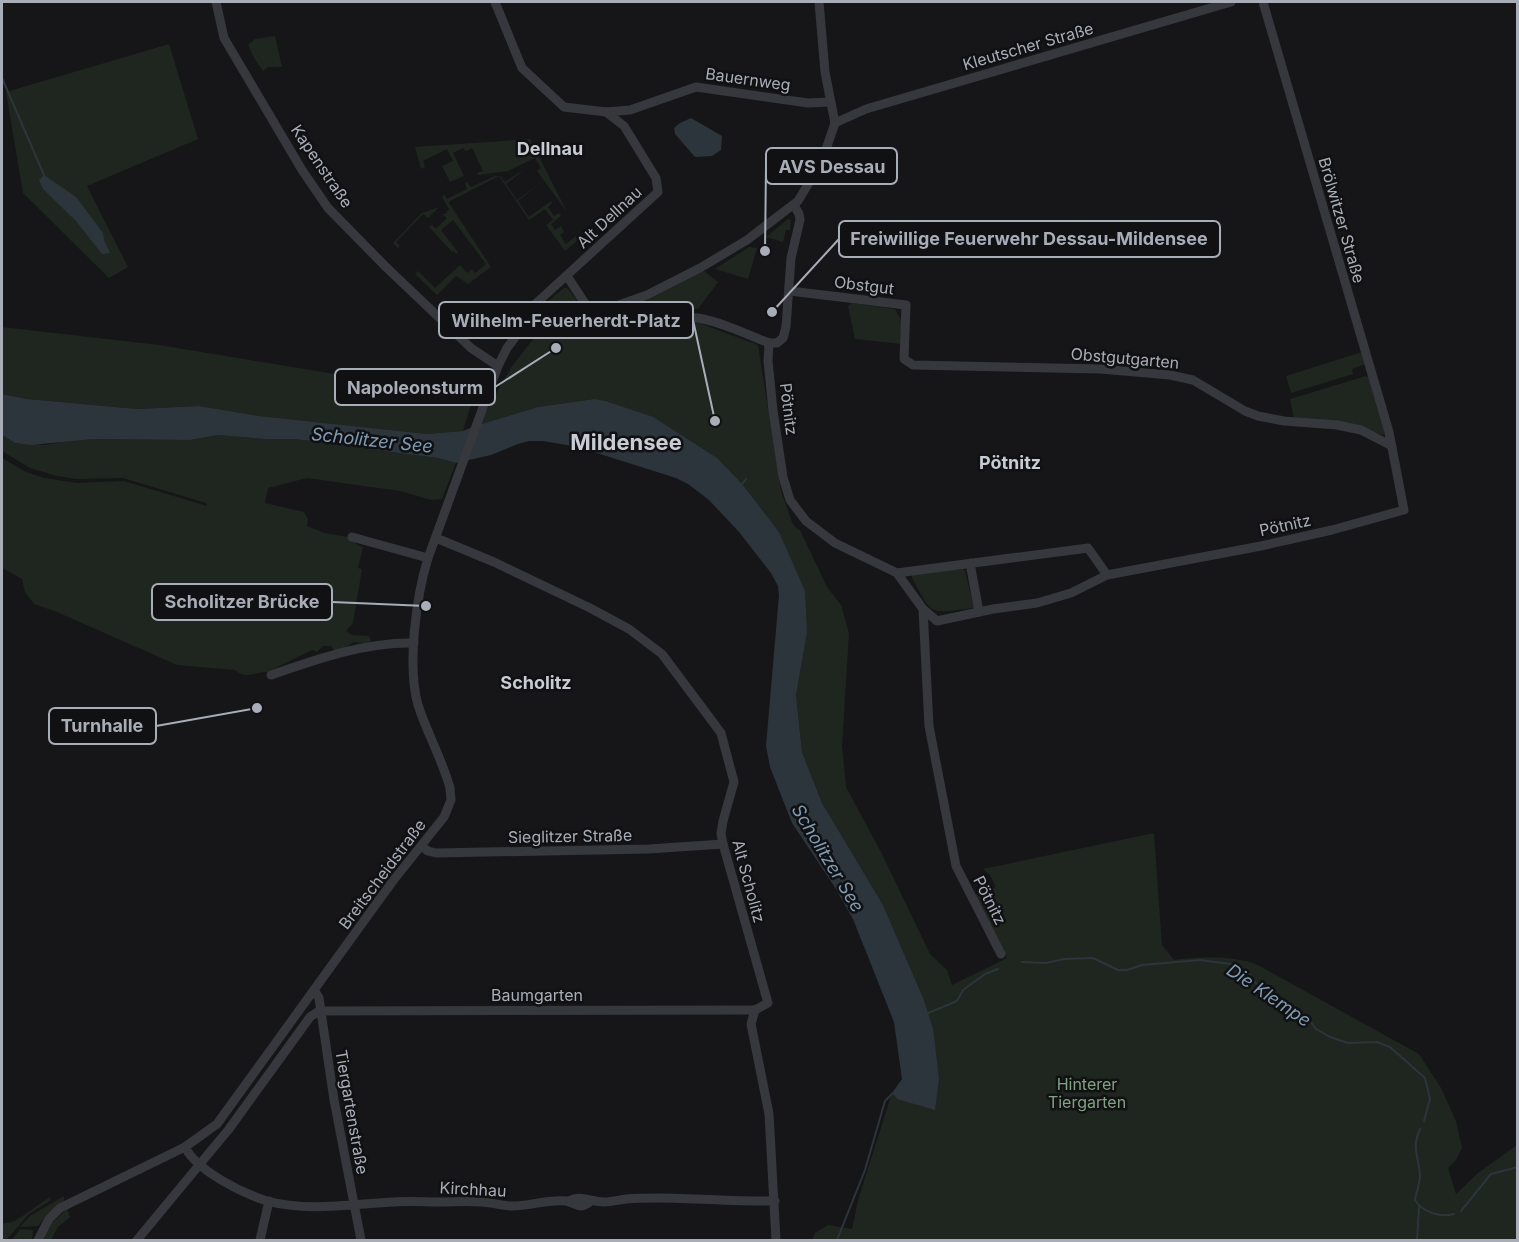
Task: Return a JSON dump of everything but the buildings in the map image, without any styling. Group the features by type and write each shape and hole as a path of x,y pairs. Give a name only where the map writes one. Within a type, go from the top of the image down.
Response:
{"street":[{"name":"Kapenstraße","path":"216,2 224,38 302,170 328,208 471,348 498,366"},
{"path":"495,2 522,68 564,107 606,112"},
{"path":"794,205 800,214 800,220 791,258 786,327 783,338 777,343 769,343 697,318 657,319 635,316 624,313 616,306 647,295 700,268 747,240 794,205 822,161 835,123 822,47 819,2"},
{"name":"Kleutscher Straße","path":"835,123 866,109 1231,2"},
{"name":"Brölwitzer Straße","path":"1263,2 1392,446"},
{"name":"Bauernweg","path":"606,112 630,110 696,87 808,103 830,102"},
{"path":"624,126 630,110"},
{"name":"Alt Dellnau","path":"531,324 529,312 532,307 658,192 656,178 624,126 606,112"},
{"path":"567,276 588,308"},
{"name":"Obstgut","path":"790,291 906,305 904,359 914,365"},
{"name":"Alt Dellnau","path":"485,403 507,348 516,336 531,324 557,313 616,306"},
{"name":"Pötnitz","path":"769,343 768,361 773,411 783,477 790,500 806,521 835,543 897,573 923,609 937,621 1037,603 1071,592 1107,575 1261,546 1332,530 1404,510 1392,446"},
{"name":"Obstgutgarten","path":"914,365 1101,369 1170,375 1193,380 1245,411 1258,416 1361,430 1392,446"},
{"name":"Breitscheidstraße","path":"38,1240 49,1219 60,1208 185,1147 217,1124 444,817 451,794 417,699 414,643 420,583 485,403"},
{"path":"352,537 428,558"},
{"name":"Alt Scholitz","path":"436,538 494,562 629,629 662,654 721,733 735,782 721,833 768,1003 755,1010 751,1024 769,1114 776,1240"},
{"path":"897,573 1088,549 1107,575"},
{"path":"970,563 979,612"},
{"name":"Pötnitz","path":"923,609 929,726 956,866 1001,954"},
{"path":"271,675 319,658 381,645 414,643"},
{"name":"Sieglitzer Straße","path":"421,846 436,853 649,849 723,844"},
{"name":"Tiergartenstraße","path":"314,990 319,998 361,1240"},
{"name":"Baumgarten","path":"320,1011 755,1010"},
{"path":"137,1240 229,1129 310,1017 320,1011"},
{"name":"Kirchhau","path":"185,1147 189,1156 199,1165 244,1193 269,1201 297,1205 477,1201 513,1206 569,1201 586,1197 591,1201 607,1202 658,1198 728,1202 775,1201"},
{"path":"260,1240 269,1201"}],"green space":[{"path":"275,36 282,67 268,67 263,71 248,45 255,39"},
{"path":"169,44 198,139 87,186 128,267 109,278 23,193 6,92"},
{"path":"530,139 567,212 537,171 541,168 535,158 508,171 479,175 477,173 483,171 472,148 466,151 463,148 453,153 464,176 450,182 442,166 453,161 447,149 423,161 425,167 421,169 415,147"},
{"path":"526,168 506,184 517,200 538,185 518,201 529,217 551,201 548,207 554,216 559,213 561,216 551,224 555,230 561,226 564,232 560,235 566,244 576,236 579,239 565,251 546,225 553,220 545,209 529,220 499,176 505,182"},
{"path":"499,176 449,203 491,267 468,284 456,276 437,295 415,274 418,271 435,288 460,265 467,273 472,269 475,273 486,264 453,220 441,230 458,252 456,254 429,227 432,225 436,229 447,218 442,214 449,209 442,197 444,194 447,199 467,189 465,183 467,182 471,187"},
{"path":"439,207 428,218 423,214 396,242 400,246 398,248 393,243 422,213"},
{"path":"788,219 791,220 790,230 786,230 783,242 766,237"},
{"path":"749,247 757,248 748,279 715,269"},
{"path":"704,271 718,282 698,309 638,305"},
{"path":"567,288 577,300 575,304 535,314 536,311"},
{"path":"852,303 895,309 901,320 901,344 855,339 848,306"},
{"name":"Hinterer Tiergarten","path":"596,317 627,317 651,322 699,323 758,345 781,491 792,522 800,530 827,587 841,605 849,633 842,746 846,787 882,854 930,954 947,970 952,985 1007,958 974,895 996,887 990,875 983,869 1154,833 1162,945 1174,960 1214,957 1254,963 1419,1054 1441,1088 1456,1121 1462,1148 1456,1160 1448,1168 1456,1194 1478,1173 1517,1145 1517,1240 812,1240 815,1233 828,1225 852,1229 858,1200 892,1093 897,1099 933,1028 924,1000 883,905 822,803 802,752 796,695 807,633 779,532 594,399 538,407 478,425 512,366 538,333"},
{"path":"2,327 159,345 474,395 463,431 427,434 259,416 199,406 137,409 27,399 2,394"},
{"path":"1362,352 1365,364 1352,369 1353,374 1291,393 1286,376"},
{"path":"1366,376 1372,380 1387,434 1383,435 1356,426 1294,419 1290,399"},
{"path":"2,435 15,443 45,445 93,439 190,440 218,435 324,442 333,440 368,449 438,458 456,463 442,499 431,500 400,491 307,478 268,488 265,503 304,512 308,519 307,526 325,533 353,538 357,545 363,547 358,568 362,569 353,623 346,631 352,635 369,636 371,641 368,644 353,642 344,649 335,651 331,646 323,646 317,652 312,650 267,672 243,675 235,670 177,665 34,604 25,592 22,579 2,568 2,458 26,472 44,478 77,483 124,481 207,506 206,503 123,478 77,479 30,468 2,451"},
{"path":"963,569 974,608 934,610 924,600 912,578 912,574"},
{"path":"64,1196 64,1201 51,1210 38,1226 20,1227 30,1216"},
{"path":"50,1197 51,1200 29,1214 6,1240 2,1240 2,1224 15,1221"},
{"path":"67,1209 70,1217 58,1227 51,1240 43,1240 52,1223"},
{"path":"20,1229 33,1230 32,1240 12,1240"}],"water":[{"path":"691,118 722,136 721,150 712,156 695,157 675,134 674,128"},
{"path":"44,175 76,197 103,233 110,253 102,254 76,221 43,189 39,180"},
{"name":"Scholitzer See","path":"2,394 27,399 137,409 199,406 259,416 427,434 463,431 538,407 594,399 653,417 717,458 742,484 779,532 805,591 807,633 796,695 802,752 822,803 883,905 924,1000 933,1028 939,1079 935,1110 897,1099 892,1093 902,1079 894,1022 853,919 792,823 770,767 766,746 778,586 771,573 739,532 709,500 676,478 578,447 543,441 529,441 491,455 456,463 438,458 368,449 333,440 324,442 218,435 190,440 93,439 31,445 15,443 2,435"}],"waterway":[{"path":"2,78 44,175"},
{"path":"742,484 746,479"},
{"name":"Die Klempe","path":"1022,962 1046,963 1064,959 1093,958 1118,970 1127,970 1142,965 1200,960 1230,964 1250,975 1266,993 1282,999 1308,1018 1316,1029 1330,1037 1348,1043 1377,1042 1390,1047 1425,1078 1430,1099 1424,1121"},
{"name":"Die Klempe","path":"926,1014 957,1001 963,990 985,974 998,969"},
{"path":"837,1240 865,1170 885,1101 893,1093"},
{"name":"Die Klempe","path":"1420,1129 1416,1142 1420,1179 1415,1200 1422,1208 1432,1213 1454,1214"},
{"name":"Die Klempe","path":"1461,1211 1491,1174 1518,1167"},
{"path":"1417,1240 1419,1207"}],"place":[{"name":"AVS Dessau","path":"765,251"},
{"name":"Freiwillige Feuerwehr Dessau-Mildensee","path":"772,312"},
{"name":"Napoleonsturm","path":"556,348"},
{"name":"Wilhelm-Feuerherdt-Platz","path":"715,421"},
{"name":"Scholitzer Brücke","path":"426,606"},
{"name":"Turnhalle","path":"257,708"}],"district":[{"name":"Dellnau","path":"550,148"},
{"name":"Mildensee","path":"626,442"},
{"name":"Pötnitz","path":"1010,462"},
{"name":"Scholitz","path":"536,682"}]}
